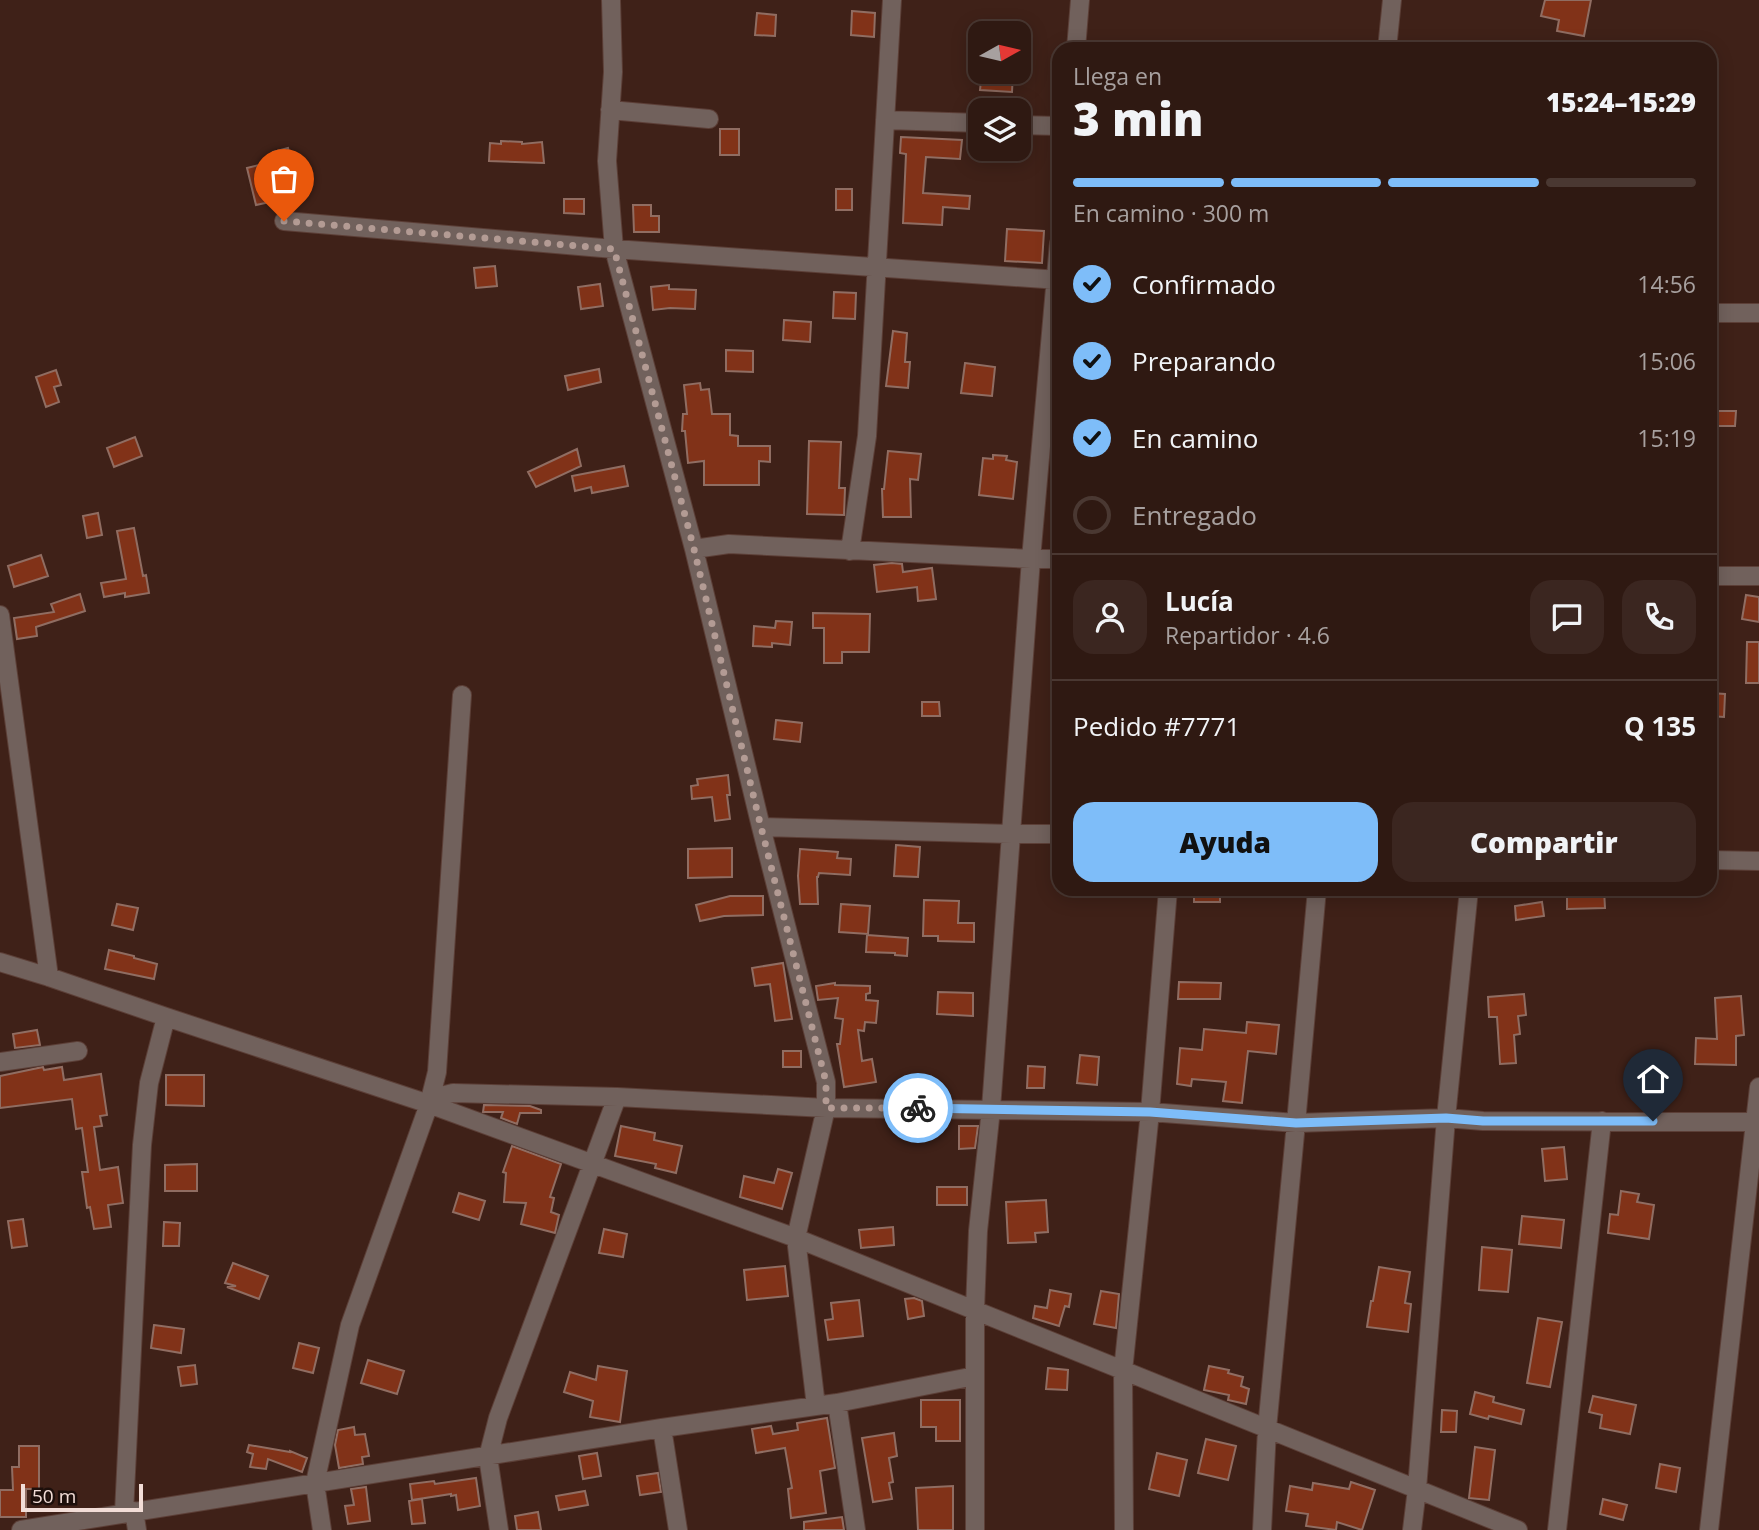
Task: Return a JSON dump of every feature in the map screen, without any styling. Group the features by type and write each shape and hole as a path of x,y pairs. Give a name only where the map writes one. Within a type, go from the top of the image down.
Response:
{"street":[{"path":"611,0 613,72 607,161 614,249 694,549 826,1082 826,1108 796,1238 816,1406"},
{"path":"850,551 867,436 892,0"},
{"path":"1077,42 1080,0"},
{"path":"1388,42 1392,0"},
{"path":"610,110 709,119"},
{"path":"885,120 968,123"},
{"path":"1031,125 1052,126"},
{"path":"284,221 614,249 1052,280"},
{"path":"1717,313 1759,313"},
{"path":"975,1530 975,1310 978,1231 991,1109 1031,559 1052,334"},
{"path":"694,549 729,544 1052,559"},
{"path":"1717,576 1759,576"},
{"path":"0,615 49,976"},
{"path":"322,1530 315,1483 350,1325 429,1104 437,1072 462,695"},
{"path":"761,827 1052,834"},
{"path":"1717,860 1759,861"},
{"path":"1124,1530 1123,1371 1150,1112 1167,896"},
{"path":"1262,1530 1267,1429 1316,896"},
{"path":"1412,1530 1446,1118 1468,896"},
{"path":"0,962 49,976 429,1104 796,1238 1518,1530"},
{"path":"137,1530 129,1512 142,1145 149,1083 166,1017"},
{"path":"0,1062 78,1051"},
{"path":"1709,1530 1759,1087"},
{"path":"429,1104 441,1096 453,1093 617,1097 826,1108 1150,1112 1296,1123 1446,1118 1483,1121 1757,1122"},
{"path":"499,1530 488,1457 498,1418 617,1097"},
{"path":"1557,1530 1602,1121"},
{"path":"21,1530 662,1428 837,1403 975,1376"},
{"path":"837,1403 856,1530"},
{"path":"662,1428 678,1530"}],"building":[{"path":"1545,0 1591,0 1584,36 1557,31 1559,20 1541,16"},
{"path":"852,11 875,13 874,37 851,35"},
{"path":"757,13 776,15 775,36 755,35"},
{"path":"981,84 1012,84 1012,92 980,90"},
{"path":"720,129 739,129 739,155 720,155"},
{"path":"901,137 962,140 960,159 926,157 923,193 970,196 969,209 943,207 942,225 903,223 906,154 900,153"},
{"path":"501,141 522,144 542,142 544,163 489,161 490,143 501,144"},
{"path":"288,148 293,170 284,172 289,193 256,205 247,168 275,161 273,152"},
{"path":"836,189 852,189 852,210 836,210"},
{"path":"564,199 584,199 584,214 564,213"},
{"path":"633,205 651,205 651,216 659,216 659,232 634,232"},
{"path":"1007,229 1044,231 1042,263 1005,261"},
{"path":"495,266 497,286 476,288 474,268"},
{"path":"600,284 603,306 581,309 578,287"},
{"path":"669,285 669,289 696,290 695,309 653,310 651,287"},
{"path":"834,292 856,293 855,319 833,318"},
{"path":"784,320 811,322 810,342 783,340"},
{"path":"893,331 907,333 905,362 910,362 908,388 886,386"},
{"path":"726,350 753,351 753,372 726,371"},
{"path":"965,363 995,367 992,396 961,393"},
{"path":"599,369 601,382 568,390 565,376"},
{"path":"56,370 61,385 54,387 59,402 46,407 36,377"},
{"path":"700,383 701,390 709,389 712,414 730,414 730,435 738,436 738,446 770,446 770,462 759,461 759,485 704,485 704,461 688,463 685,431 682,431 683,414 687,414 684,385"},
{"path":"1717,411 1736,411 1735,426 1717,426"},
{"path":"135,437 142,456 114,467 107,448"},
{"path":"809,441 841,442 839,488 845,488 844,515 807,514"},
{"path":"577,449 581,466 536,487 528,472"},
{"path":"888,451 921,454 918,480 910,479 911,517 883,517 882,489"},
{"path":"993,455 1007,456 1006,460 1017,462 1013,499 979,495 983,458 993,459"},
{"path":"624,466 628,486 592,493 591,487 575,491 572,476"},
{"path":"98,513 102,535 87,538 83,516"},
{"path":"134,528 149,593 125,597 125,593 104,597 101,583 126,579 117,531"},
{"path":"41,555 48,576 14,587 8,566"},
{"path":"902,564 903,572 932,568 936,599 918,601 917,587 877,592 874,565"},
{"path":"80,594 85,611 36,627 37,636 17,639 14,618 54,612 51,604"},
{"path":"1746,595 1759,597 1759,622 1742,619"},
{"path":"813,613 870,614 869,652 842,652 842,663 824,663 824,628 813,628"},
{"path":"776,621 792,622 790,645 772,643 772,647 753,646 754,626 775,628"},
{"path":"1747,642 1759,642 1759,683 1746,683"},
{"path":"1717,693 1725,694 1724,717 1717,716"},
{"path":"922,702 939,702 940,716 922,716"},
{"path":"776,720 802,723 800,742 774,739"},
{"path":"728,775 730,819 715,821 712,797 692,799 691,786 698,785 697,779"},
{"path":"896,845 920,847 918,877 894,876"},
{"path":"732,848 732,877 688,878 688,849"},
{"path":"800,849 838,852 837,858 851,859 850,875 819,873 818,904 800,904"},
{"path":"730,896 763,896 763,915 724,916 700,921 696,905"},
{"path":"1194,896 1220,896 1220,902 1194,902"},
{"path":"1567,896 1604,896 1605,908 1567,909"},
{"path":"924,900 959,901 958,923 974,923 974,942 938,941 938,936 923,936"},
{"path":"1542,902 1544,916 1516,920 1515,906"},
{"path":"117,904 138,908 133,930 112,925"},
{"path":"841,904 870,906 868,934 839,932"},
{"path":"867,935 908,938 907,956 866,952"},
{"path":"109,950 157,964 154,979 105,969"},
{"path":"783,963 792,1019 775,1021 770,984 755,986 752,968"},
{"path":"1179,982 1221,983 1220,999 1178,999"},
{"path":"835,983 870,986 866,1000 878,1001 876,1023 865,1022 864,1031 858,1030 862,1061 872,1059 876,1082 844,1087 837,1044 840,1044 843,1019 835,1018 838,998 818,1000 816,986"},
{"path":"938,992 973,993 973,1016 937,1014"},
{"path":"1524,994 1526,1015 1518,1016 1520,1034 1514,1035 1516,1063 1500,1064 1497,1017 1489,1017 1488,997"},
{"path":"1741,996 1744,1035 1736,1036 1736,1065 1695,1064 1696,1038 1717,1039 1715,998"},
{"path":"1247,1022 1279,1025 1276,1054 1248,1051 1242,1103 1223,1101 1226,1082 1192,1079 1191,1086 1177,1084 1180,1048 1202,1050 1204,1029 1246,1033"},
{"path":"37,1030 40,1045 15,1048 13,1034"},
{"path":"783,1051 801,1051 801,1067 783,1067"},
{"path":"1080,1055 1099,1057 1097,1085 1077,1083"},
{"path":"1028,1066 1045,1067 1044,1088 1027,1088"},
{"path":"43,1067 44,1070 62,1067 64,1080 101,1074 107,1115 100,1116 102,1126 94,1127 100,1170 118,1167 123,1203 108,1205 111,1227 94,1229 90,1207 87,1208 82,1172 88,1172 82,1128 76,1129 72,1099 0,1108 0,1076"},
{"path":"166,1075 204,1075 204,1106 166,1105"},
{"path":"484,1105 530,1106 541,1110 541,1113 520,1113 517,1124 501,1118 503,1112 483,1112"},
{"path":"621,1126 655,1133 654,1140 682,1146 676,1173 655,1168 656,1164 615,1156"},
{"path":"959,1126 978,1126 975,1148 959,1149"},
{"path":"512,1146 561,1164 550,1197 554,1198 551,1212 559,1215 555,1233 521,1224 526,1203 504,1202 506,1173 503,1172"},
{"path":"1564,1147 1567,1179 1545,1181 1542,1149"},
{"path":"197,1164 197,1191 165,1191 165,1165"},
{"path":"778,1169 792,1173 782,1209 740,1197 744,1176 774,1183"},
{"path":"937,1187 967,1187 967,1205 937,1205"},
{"path":"1621,1191 1639,1194 1637,1202 1654,1205 1649,1239 1608,1233 1610,1214 1618,1215"},
{"path":"459,1193 485,1201 479,1220 453,1212"},
{"path":"1046,1200 1048,1232 1035,1233 1036,1242 1008,1243 1006,1202"},
{"path":"1522,1216 1564,1220 1561,1248 1519,1244"},
{"path":"23,1219 27,1246 12,1248 8,1221"},
{"path":"164,1222 180,1223 179,1246 163,1246"},
{"path":"893,1227 894,1245 861,1248 859,1230"},
{"path":"604,1229 627,1234 623,1257 599,1253"},
{"path":"1482,1247 1512,1250 1508,1292 1479,1290"},
{"path":"233,1263 268,1276 259,1299 227,1287 236,1286 225,1283"},
{"path":"785,1266 788,1296 747,1300 744,1270"},
{"path":"1379,1267 1410,1272 1405,1303 1411,1304 1408,1332 1367,1327"},
{"path":"1050,1290 1071,1294 1069,1307 1065,1306 1059,1326 1033,1318 1035,1306 1047,1308"},
{"path":"1101,1291 1119,1294 1116,1328 1094,1324"},
{"path":"905,1299 922,1301 924,1316 908,1319"},
{"path":"859,1300 863,1336 828,1340 825,1320 833,1319 831,1303"},
{"path":"1538,1318 1562,1322 1550,1387 1527,1383"},
{"path":"154,1325 184,1329 181,1353 151,1348"},
{"path":"299,1343 319,1348 313,1373 293,1368"},
{"path":"368,1360 404,1371 397,1394 361,1383"},
{"path":"195,1365 197,1384 181,1386 178,1367"},
{"path":"598,1366 627,1371 620,1422 590,1417 593,1401 564,1392 570,1372 596,1380"},
{"path":"1209,1366 1229,1370 1228,1373 1243,1377 1241,1386 1249,1389 1246,1404 1228,1400 1229,1395 1204,1390"},
{"path":"1048,1368 1068,1370 1067,1390 1046,1389"},
{"path":"1475,1392 1494,1397 1493,1402 1524,1410 1521,1424 1470,1414"},
{"path":"1593,1396 1636,1405 1630,1434 1600,1428 1602,1415 1589,1412"},
{"path":"921,1400 960,1400 960,1441 936,1441 936,1427 921,1427"},
{"path":"1442,1410 1457,1411 1456,1432 1441,1432"},
{"path":"827,1418 835,1468 820,1471 826,1513 791,1518 788,1489 792,1488 785,1448 756,1453 752,1429 771,1426 773,1434 798,1430 797,1423"},
{"path":"354,1427 355,1435 365,1434 369,1456 362,1457 363,1464 339,1468 335,1445 338,1430"},
{"path":"894,1433 897,1456 889,1458 893,1482 889,1483 892,1499 873,1502 862,1438"},
{"path":"1206,1439 1236,1446 1228,1480 1198,1473"},
{"path":"249,1445 290,1451 307,1458 302,1472 268,1459 266,1469 250,1467 253,1454 247,1452"},
{"path":"19,1446 39,1446 39,1489 26,1489 26,1517 0,1517 0,1490 13,1490 12,1467 19,1467"},
{"path":"1475,1447 1495,1450 1489,1500 1469,1498"},
{"path":"597,1453 601,1476 583,1479 579,1456"},
{"path":"1157,1453 1187,1460 1179,1496 1149,1489"},
{"path":"1660,1464 1680,1468 1676,1492 1656,1488"},
{"path":"658,1473 661,1492 640,1495 637,1476"},
{"path":"476,1478 480,1506 458,1510 456,1495 451,1494 412,1500 410,1484 434,1481 435,1484"},
{"path":"1351,1482 1375,1490 1362,1530 1337,1522 1336,1530 1306,1526 1308,1514 1286,1511 1290,1486 1312,1490 1313,1483 1349,1489"},
{"path":"953,1486 953,1530 918,1530 916,1488"},
{"path":"366,1487 370,1521 348,1524 345,1506 354,1505 351,1489"},
{"path":"585,1491 588,1505 559,1510 556,1496"},
{"path":"422,1499 425,1523 412,1524 409,1501"},
{"path":"1603,1499 1627,1505 1623,1520 1600,1514"},
{"path":"538,1512 541,1530 517,1530 515,1516"},
{"path":"842,1517 844,1530 804,1530 804,1522"}],"way so far":[{"path":"284,221 614,249 694,549 826,1082 826,1108 918,1108"}],"route":[{"path":"918,1108 1150,1112 1296,1123 1446,1118 1483,1121 1653,1121"}]}
